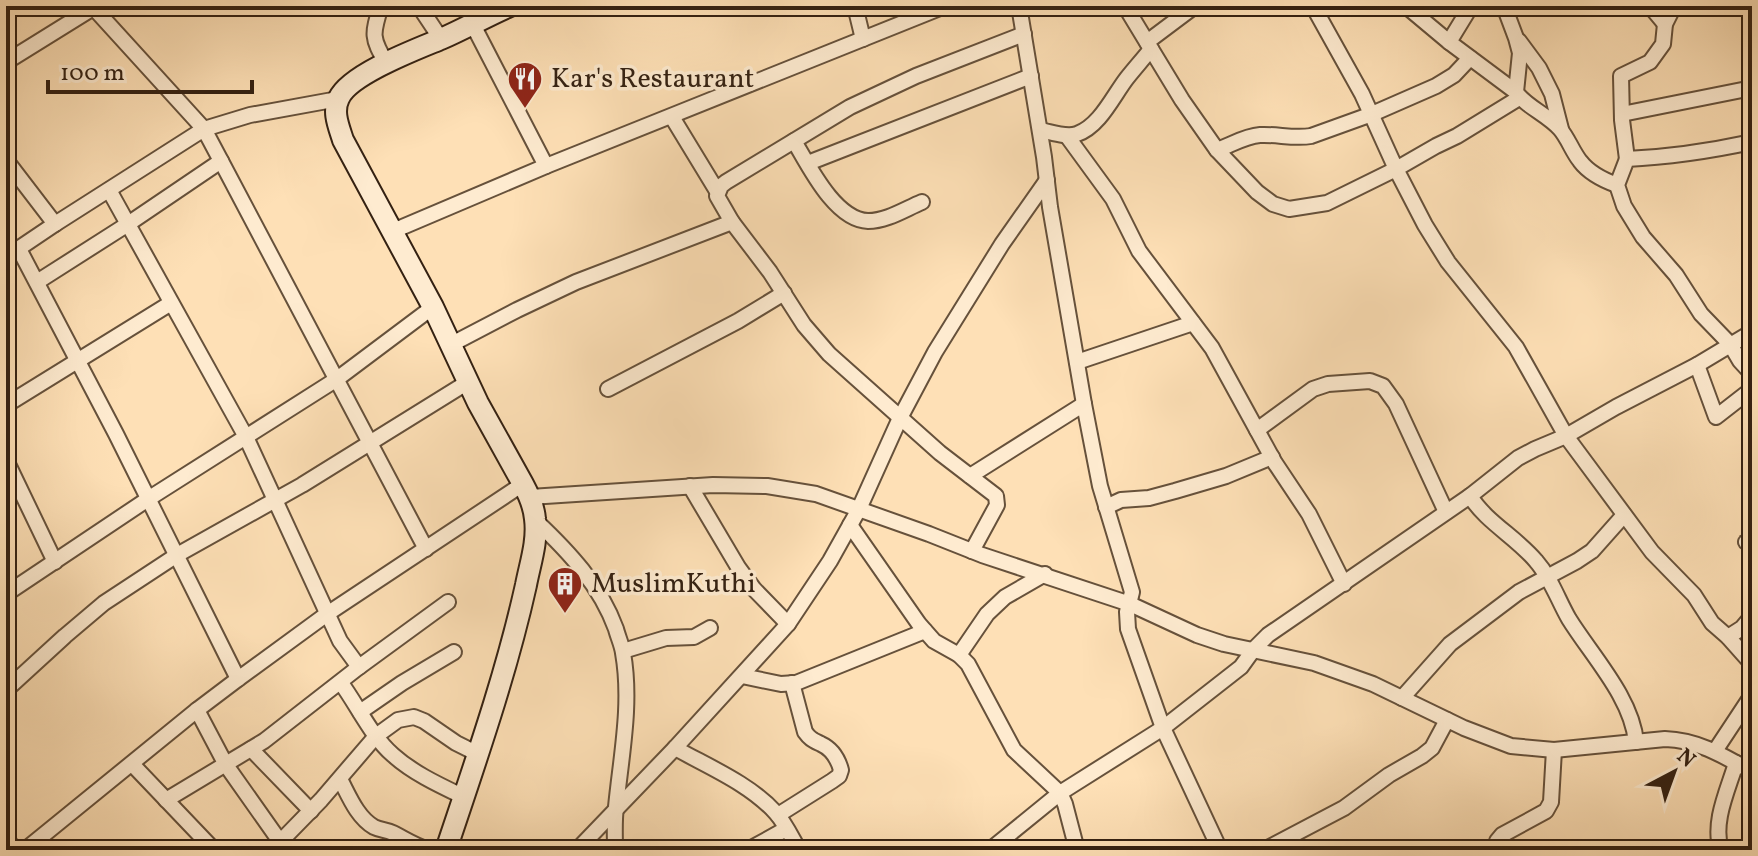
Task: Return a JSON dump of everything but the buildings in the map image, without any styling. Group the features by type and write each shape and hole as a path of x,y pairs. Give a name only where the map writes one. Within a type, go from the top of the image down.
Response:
{"main road":[{"path":"446,850 516,628 534,552 536,521 527,491 478,403 433,307 343,140 336,117 338,99 354,82 420,46 510,6"}],"street":[{"path":"381,6 373,30 375,45 387,64"},
{"path":"419,6 441,39"},
{"path":"855,6 863,39"},
{"path":"393,231 546,166 945,6"},
{"path":"1019,6 1084,404 1100,486 1132,592 1127,612 1128,629 1163,728 1220,850"},
{"path":"1125,6 1182,100 1217,150 1257,192 1273,204 1289,209 1327,203 1396,169 1457,136 1518,95"},
{"path":"1313,6 1372,114 1396,169 1448,262 1516,347 1566,436 1624,515 1652,552 1694,595 1712,623 1752,664"},
{"path":"1406,6 1543,113 1561,130 1580,162 1600,178 1617,185"},
{"path":"1449,42 1471,6"},
{"path":"1504,6 1520,53 1518,95"},
{"path":"1650,6 1665,24"},
{"path":"1674,6 1665,24 1663,44 1650,62 1621,76 1627,159 1617,185 1624,206 1643,237 1676,275 1701,314 1730,344 1752,374"},
{"path":"6,62 93,7 204,129 426,549"},
{"path":"1040,130 1067,136 1077,135 1086,129 1103,114 1149,46 1188,8"},
{"path":"472,23 546,166"},
{"path":"717,191 726,182 850,107 916,76 1024,34"},
{"path":"1516,38 1539,68 1552,94 1561,130"},
{"path":"1217,150 1250,136 1311,136 1372,114 1445,82 1470,58"},
{"path":"808,163 1031,76"},
{"path":"1622,114 1752,88"},
{"path":"6,257 204,129 250,115 338,99"},
{"path":"672,117 732,222 761,259 804,325 829,354 900,418 991,491 997,500 995,509 972,551"},
{"path":"1067,136 1113,199 1139,251 1224,368 1272,457 1309,514 1344,584"},
{"path":"794,141 827,193 852,217 867,221 883,219 922,202"},
{"path":"1627,159 1704,152 1752,142"},
{"path":"6,160 55,224"},
{"path":"37,282 221,161"},
{"path":"577,850 788,624 830,561 859,509 900,418 935,352 969,294 1047,180"},
{"path":"109,190 246,437 340,641 359,667"},
{"path":"450,345 576,282 732,222"},
{"path":"19,249 238,679"},
{"path":"608,389 727,327 784,293"},
{"path":"6,405 171,303"},
{"path":"6,594 337,379 433,307"},
{"path":"1077,362 1193,323"},
{"path":"990,850 1060,793 1163,728 1241,667 1268,635 1470,496 1518,458 1566,436 1752,332"},
{"path":"1697,365 1716,417 1752,389"},
{"path":"1257,430 1313,389 1328,384 1370,381 1383,386 1396,404 1446,512"},
{"path":"6,690 104,603 177,555 274,501 468,382"},
{"path":"970,476 1084,404"},
{"path":"1106,507 1121,500 1149,498 1226,476 1272,457"},
{"path":"6,460 55,562"},
{"path":"690,486 738,567 754,589 788,624"},
{"path":"25,850 197,710 327,614 426,549 527,491 767,486 816,494 1130,604 1197,635 1224,644 1314,663 1373,684 1447,720 1511,746 1554,750 1678,739 1715,751 1752,772"},
{"path":"1470,496 1484,514 1519,543 1548,576 1569,619 1619,695 1635,729 1636,742"},
{"path":"1402,698 1450,644 1519,592 1592,551 1624,515"},
{"path":"536,521 565,548 594,584 611,617 623,651 625,728 615,810 615,850"},
{"path":"850,525 925,631 934,641 959,655 968,664 1014,750 1060,793 1077,850"},
{"path":"959,655 987,614 1005,597 1045,574"},
{"path":"166,800 251,749 448,602"},
{"path":"1728,637 1742,628 1752,616"},
{"path":"623,651 666,638 694,637 710,628"},
{"path":"742,676 781,684 792,683 925,631"},
{"path":"360,712 454,652"},
{"path":"341,683 391,754 414,771 464,797"},
{"path":"778,815 839,776 841,770 831,750 809,738 805,732 792,683"},
{"path":"1715,751 1752,695"},
{"path":"197,710 226,765 283,845 376,736 398,720 414,717 424,721 478,754"},
{"path":"1264,850 1344,808 1389,775 1422,756 1432,748 1447,720"},
{"path":"675,748 763,800 778,815 799,850"},
{"path":"251,749 311,811"},
{"path":"1496,850 1497,841 1502,835 1546,811 1551,802 1554,750"},
{"path":"1721,850 1718,830 1720,816 1736,763"},
{"path":"132,764 214,850"},
{"path":"340,779 364,819 379,829 429,850"},
{"path":"748,850 786,829"},
{"path":"6,837 14,850"}],"place":[{"name":"Kar's Restaurant","path":"525,110"},
{"name":"MuslimKuthi","path":"565,615"}]}
